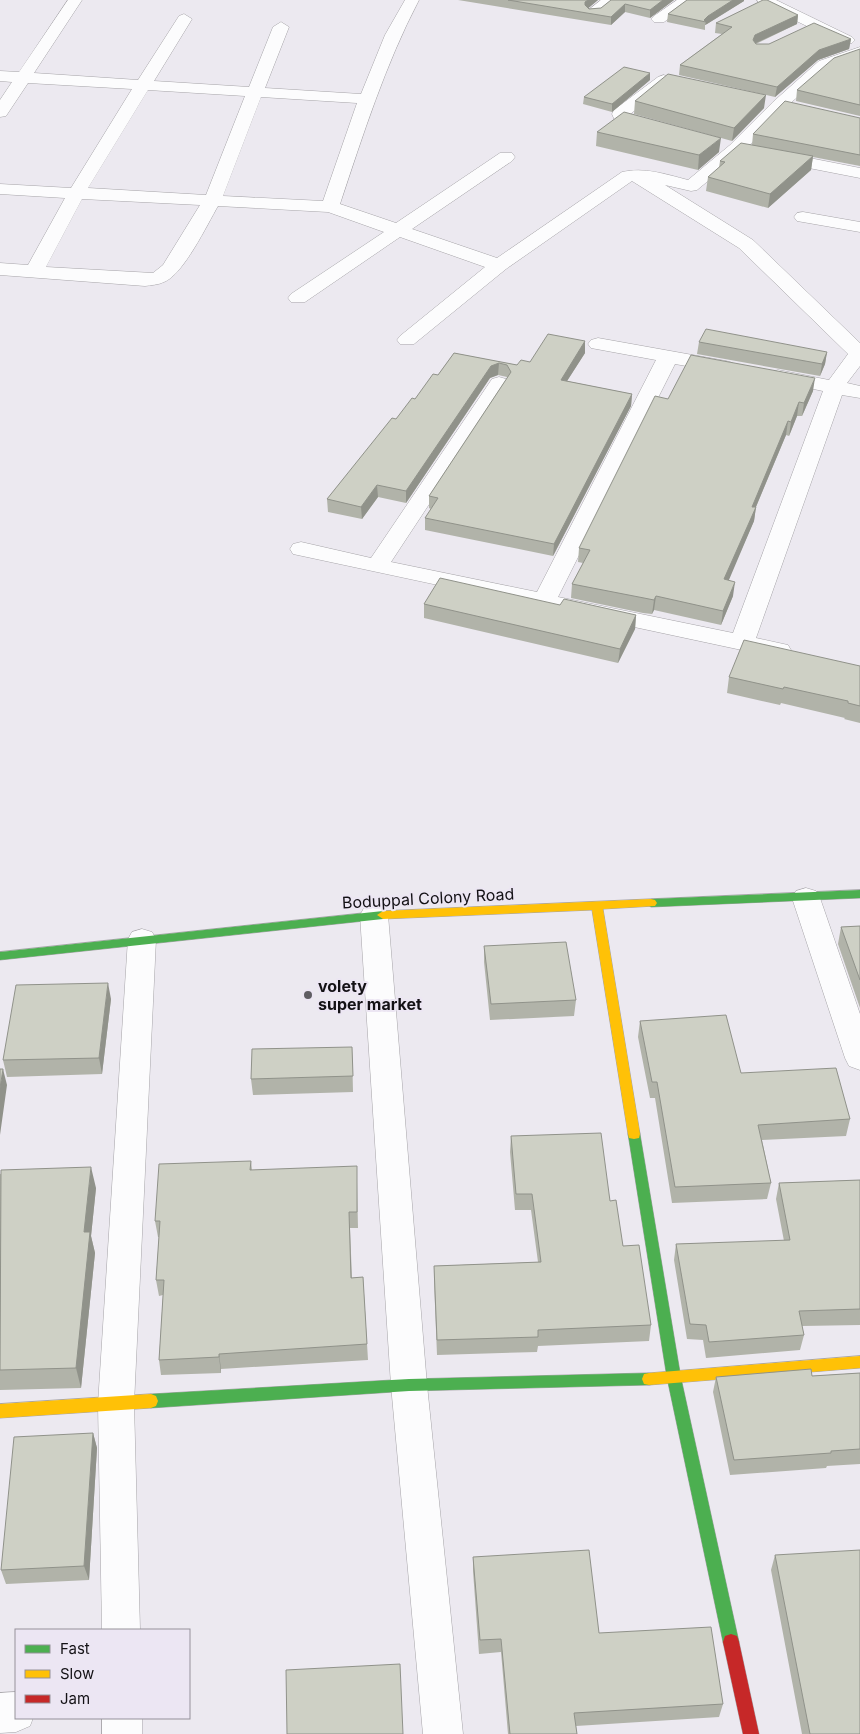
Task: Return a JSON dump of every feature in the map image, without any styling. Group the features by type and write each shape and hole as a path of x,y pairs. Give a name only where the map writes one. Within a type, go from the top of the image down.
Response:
{"street":[{"path":"0,112 75,0"},
{"path":"330,207 393,35 412,0"},
{"path":"594,12 611,0"},
{"path":"659,19 687,0"},
{"path":"760,2 814,24 860,46"},
{"path":"34,271 76,193 184,20"},
{"path":"796,32 814,24"},
{"path":"0,269 145,280 160,278 170,270 212,200 281,27"},
{"path":"407,340 499,265 628,176 636,174 691,186 736,149 779,105 825,64 860,52"},
{"path":"0,76 368,99"},
{"path":"672,132 620,117 620,114 662,81 681,82"},
{"path":"761,101 797,109"},
{"path":"718,144 860,173"},
{"path":"298,298 506,157"},
{"path":"636,174 746,244 859,353 835,386 742,642"},
{"path":"0,189 330,207 499,265"},
{"path":"803,217 860,227"},
{"path":"598,344 860,392"},
{"path":"545,600 668,357"},
{"path":"377,566 499,383"},
{"path":"301,549 796,654"},
{"name":"Boduppal Colony Road","path":"0,956 374,915 806,898 860,894"},
{"path":"806,898 860,1058"},
{"path":"596,906 674,1378 751,1734"},
{"path":"374,915 409,1385 443,1734"},
{"path":"121,1629 116,1404 142,939"},
{"path":"0,1411 409,1385 674,1378 860,1362"},
{"path":"0,1713 15,1712"},
{"path":"122,1719 122,1734"}],"building":[{"path":"508,0 588,0 585,2 585,5 589,9 601,8 611,0 663,0 650,10 625,4 611,17"},
{"path":"687,0 733,0 708,16 704,20 706,22 668,14"},
{"path":"763,0 767,0 798,15 755,35 753,40 756,44 769,44 814,23 851,39 819,50 777,87 680,65 732,27 716,23"},
{"path":"860,49 860,105 797,90 834,58"},
{"path":"624,67 650,73 612,104 584,97"},
{"path":"668,74 766,95 734,128 635,101"},
{"path":"785,101 860,118 860,155 753,134"},
{"path":"624,112 721,138 699,155 597,132"},
{"path":"741,143 813,156 770,194 708,177 725,162 720,161"},
{"path":"706,329 827,352 822,364 699,342"},
{"path":"548,334 585,341 561,380 632,394 554,544 425,518 438,498 429,496 511,372 507,365 499,363 491,366 406,491 377,485 361,507 327,499 392,418 396,419 412,398 415,399 433,374 438,375 454,353 517,365 521,360 530,362"},
{"path":"691,355 815,378 804,403 799,402 791,422 788,421 752,507 756,507 724,579 735,582 723,611 656,596 654,600 572,584 590,550 579,548 655,396 668,399"},
{"path":"440,578 560,605 564,599 636,615 620,649 424,604"},
{"path":"744,640 860,666 860,706 848,703 848,701 729,677"},
{"path":"860,926 860,980 841,927"},
{"path":"566,942 576,1000 491,1004 484,946"},
{"path":"108,983 99,1058 3,1060 16,985"},
{"path":"726,1015 741,1073 836,1068 850,1119 758,1125 771,1183 675,1187 657,1082 652,1082 640,1021"},
{"path":"352,1047 353,1076 251,1079 252,1049"},
{"path":"0,1069 3,1069 0,1088"},
{"path":"601,1133 610,1201 616,1200 623,1246 639,1245 651,1325 538,1330 538,1337 437,1340 434,1266 541,1262 532,1194 516,1194 511,1136"},
{"path":"251,1161 250,1170 357,1166 357,1212 349,1212 351,1278 363,1277 367,1344 219,1354 219,1357 159,1360 164,1280 156,1280 160,1221 155,1221 159,1164"},
{"path":"91,1167 84,1232 90,1232 76,1368 0,1370 1,1170"},
{"path":"860,1180 860,1309 799,1311 804,1335 709,1342 706,1325 690,1324 676,1244 790,1240 779,1183"},
{"path":"811,1369 812,1376 860,1373 860,1449 734,1460 716,1377"},
{"path":"93,1433 84,1566 1,1570 14,1437"},
{"path":"589,1550 599,1633 711,1627 723,1704 574,1713 577,1734 510,1734 501,1639 480,1640 473,1557"},
{"path":"860,1550 860,1734 810,1734 775,1555"},
{"path":"400,1664 403,1734 287,1734 286,1670"}],"traffic: fast":[{"path":"651,903 860,894"},
{"path":"0,956 383,915"},
{"path":"634,1134 674,1378 731,1642"},
{"path":"151,1401 409,1385 649,1379"}],"traffic: slow":[{"path":"383,915 651,903"},
{"path":"597,906 634,1134"},
{"path":"649,1379 860,1362"},
{"path":"0,1411 151,1401"}],"traffic: jam":[{"path":"731,1642 751,1734"}],"place":[{"name":"volety super market","path":"308,995"}]}
